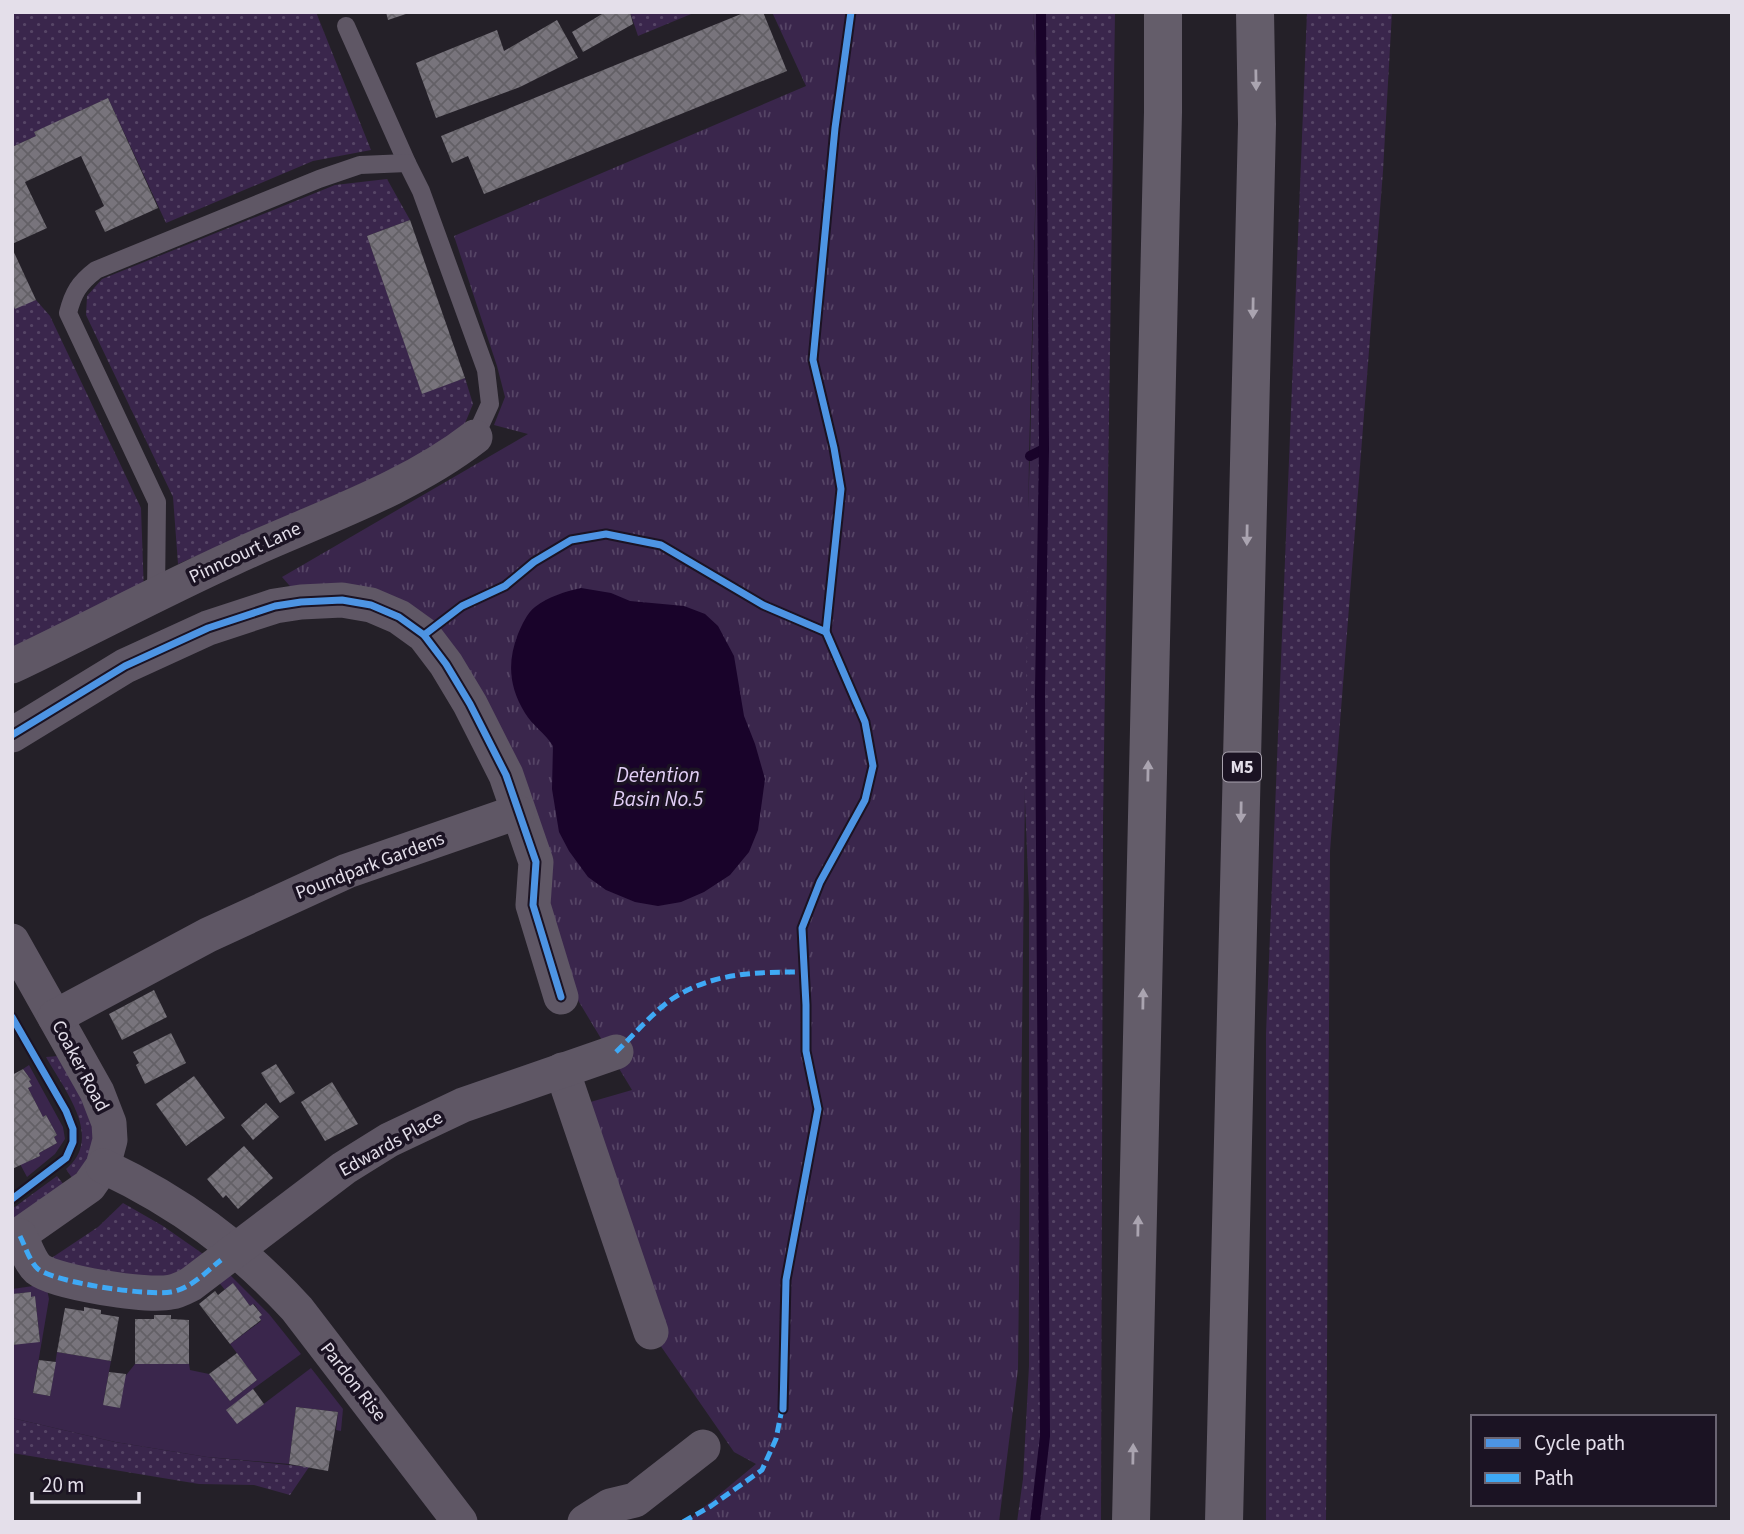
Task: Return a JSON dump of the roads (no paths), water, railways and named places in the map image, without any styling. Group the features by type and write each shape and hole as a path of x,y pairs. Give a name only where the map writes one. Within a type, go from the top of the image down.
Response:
{"highway":[{"path":"1131,1522 1163,112 1163,12"},
{"name":"M5","path":"1224,1522 1257,124 1255,12"}],"street":[{"name":"Pinncourt Lane","path":"12,666 233,558 446,460 475,437"},
{"path":"12,735 125,666 208,628 275,606 342,600 371,605 399,617 430,642 464,694 506,775 536,862 533,905 561,997"},
{"name":"Poundpark Gardens","path":"55,1017 208,935 347,871 517,812"},
{"name":"Coaker Road","path":"12,941 105,1109 110,1140 103,1166"},
{"name":"Edwards Place","path":"237,1249 344,1168 389,1140 463,1105 615,1052"},
{"path":"562,1070 652,1332"},
{"path":"103,1166 89,1185 16,1238 36,1268 65,1280 146,1293 170,1293 181,1289 237,1249"},
{"name":"Pardon Rise","path":"103,1166 175,1204 237,1249 297,1309 460,1522"},
{"path":"585,1522 610,1506 635,1500 703,1447"}],"lane":[{"path":"346,26 421,191 485,370 490,404 475,437"},
{"path":"156,595 157,502 68,313 72,295 80,282 96,270 319,179 360,165 407,163"}],"water":[{"name":"Detention Basin No.5","path":"581,588 611,593 630,601 684,606 705,614 718,626 734,656 744,716 765,779 758,830 749,852 730,875 704,892 681,902 658,906 635,902 606,890 588,877 559,832 552,789 553,746 528,717 520,703 513,684 511,664 514,644 532,610 551,597"}],"waterway":[{"path":"1035,1522 1045,1436 1040,694 1044,449 1041,12"},
{"path":"1030,456 1044,449"}]}
